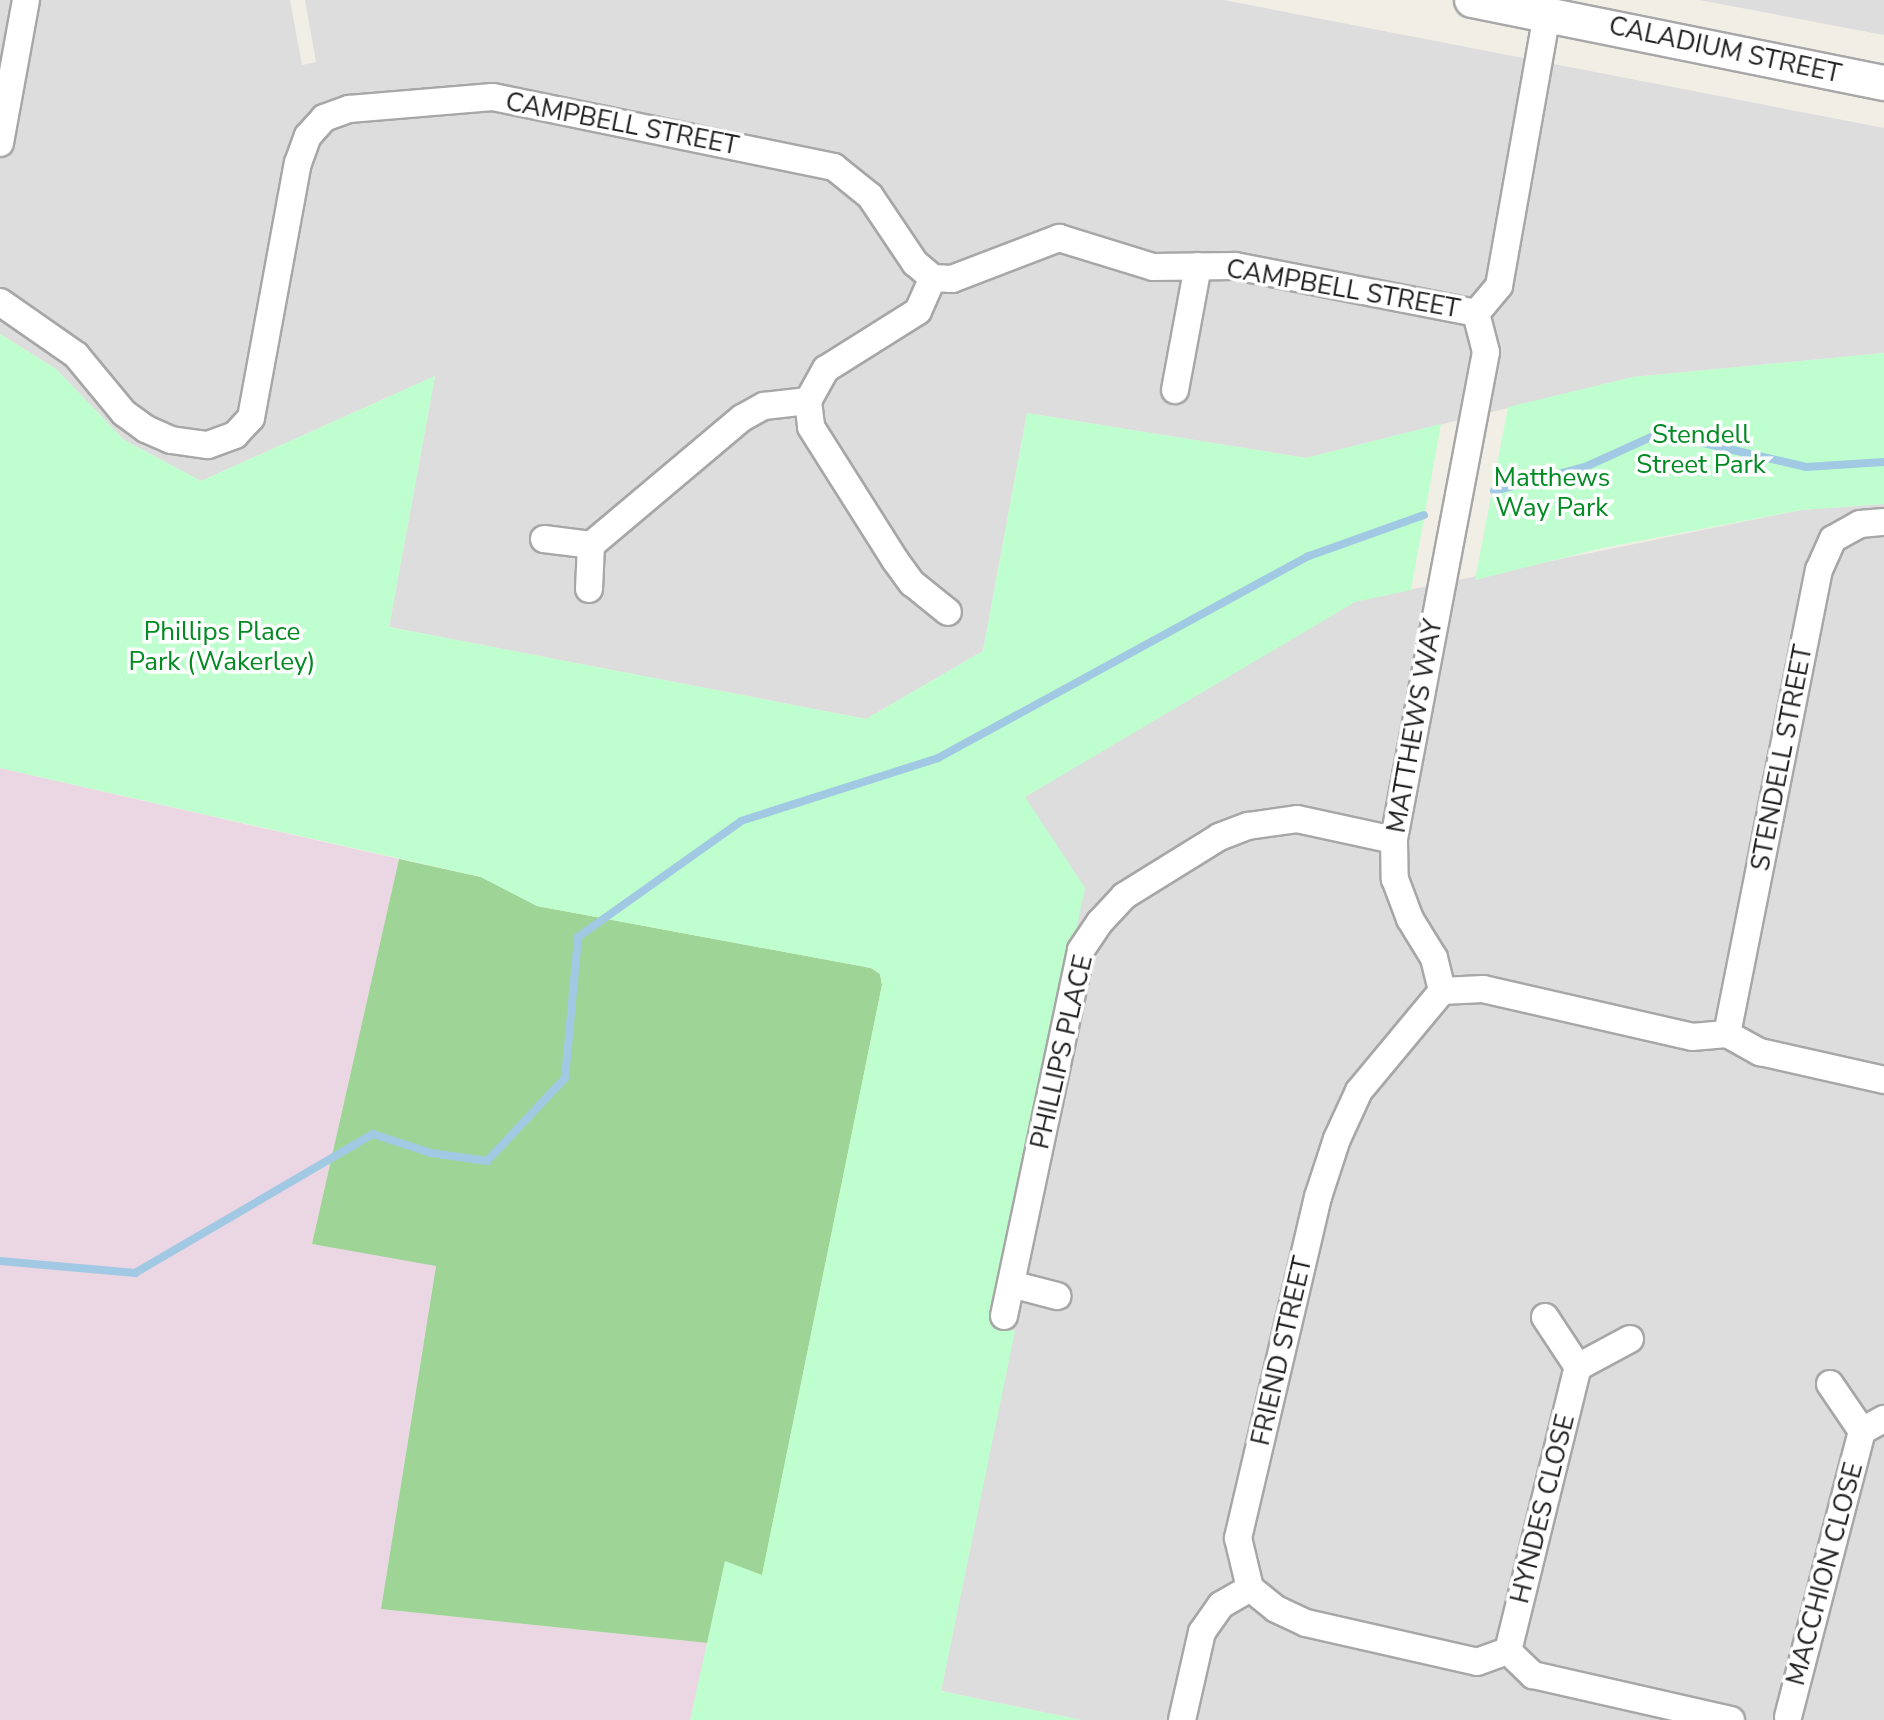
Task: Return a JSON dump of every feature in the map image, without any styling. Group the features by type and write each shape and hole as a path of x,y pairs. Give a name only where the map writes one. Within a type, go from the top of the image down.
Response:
{"street":[{"path":"0,143 26,0"},
{"name":"CALADIUM STREET","path":"1472,0 1884,83"},
{"path":"1476,313 1499,286 1547,14"},
{"name":"CAMPBELL STREET","path":"0,302 76,355 124,413 146,429 171,440 208,445 235,435 251,418 298,163 308,136 324,118 349,109 493,97 834,167 870,196 915,263 933,278 952,279 1059,238 1153,267 1235,266 1476,313"},
{"path":"1175,390 1198,266"},
{"path":"933,278 918,311 826,369 808,401 811,427 895,560 912,583 948,612"},
{"name":"MATTHEWS WAY","path":"1442,991 1434,958 1410,919 1395,879 1394,840 1486,352 1476,313"},
{"path":"589,589 591,545 742,418 764,406 808,401"},
{"name":"STENDELL STREET","path":"1727,1034 1819,570 1833,539 1860,524 1884,522"},
{"path":"544,539 591,545"},
{"name":"PHILLIPS PLACE","path":"1004,1316 1081,950 1100,922 1124,896 1219,837 1248,826 1297,819 1394,840"},
{"path":"1442,991 1483,989 1692,1037 1727,1034 1760,1052 1884,1080"},
{"name":"FRIEND STREET","path":"1250,1588 1238,1538 1322,1182 1359,1091 1442,991"},
{"path":"1011,1284 1057,1296"},
{"path":"1545,1317 1578,1367 1630,1339"},
{"name":"HYNDES CLOSE","path":"1508,1651 1578,1367"},
{"name":"MACCHION CLOSE","path":"1785,1719 1873,1425 1830,1384"},
{"path":"1182,1720 1202,1632 1221,1605 1250,1588 1276,1609 1306,1623 1477,1662 1508,1651 1533,1675 1731,1720"}],"shaded area":[{"path":"0,0 290,0 302,65 316,62 305,0 1224,0 1884,128 1884,353 1633,377 1306,458 1027,413 983,651 866,719 389,627 435,376 201,481 124,440 56,369 0,334"},
{"path":"1699,0 1884,0 1884,35"},
{"path":"1884,504 1884,1720 1081,1720 941,1691 1014,1332 992,1327 1024,797 1355,601 1801,510"},
{"path":"0,768 399,859 312,1244 436,1265 381,1609 708,1643 690,1720 0,1720"}],"green space":[{"name":"Phillips Place Park (Wakerley)","path":"0,334 56,369 124,440 201,481 435,376 389,627 866,719 983,651 1027,413 1306,458 1441,424 1411,590 1355,602 1025,797 1085,888 992,1326 1015,1331 941,1691 1081,1720 690,1720 725,1561 762,1575 882,985 880,974 871,968 537,906 481,877 0,768"},
{"name":"Stendell Street Park","path":"1884,353 1884,504 1801,510 1603,548 1475,580 1508,407 1633,377"},
{"path":"399,859 481,877 537,906 871,968 880,974 882,985 762,1576 725,1562 708,1643 381,1609 436,1266 312,1244"}],"waterway":[{"path":"1494,491 1585,467 1660,433 1806,467 1884,462"},
{"path":"0,1261 135,1273 373,1134 431,1153 487,1161 565,1078 578,937 741,821 938,758 1309,556 1424,515"}],"park label":[{"name":"Matthews Way Park","path":"1552,493"}]}
